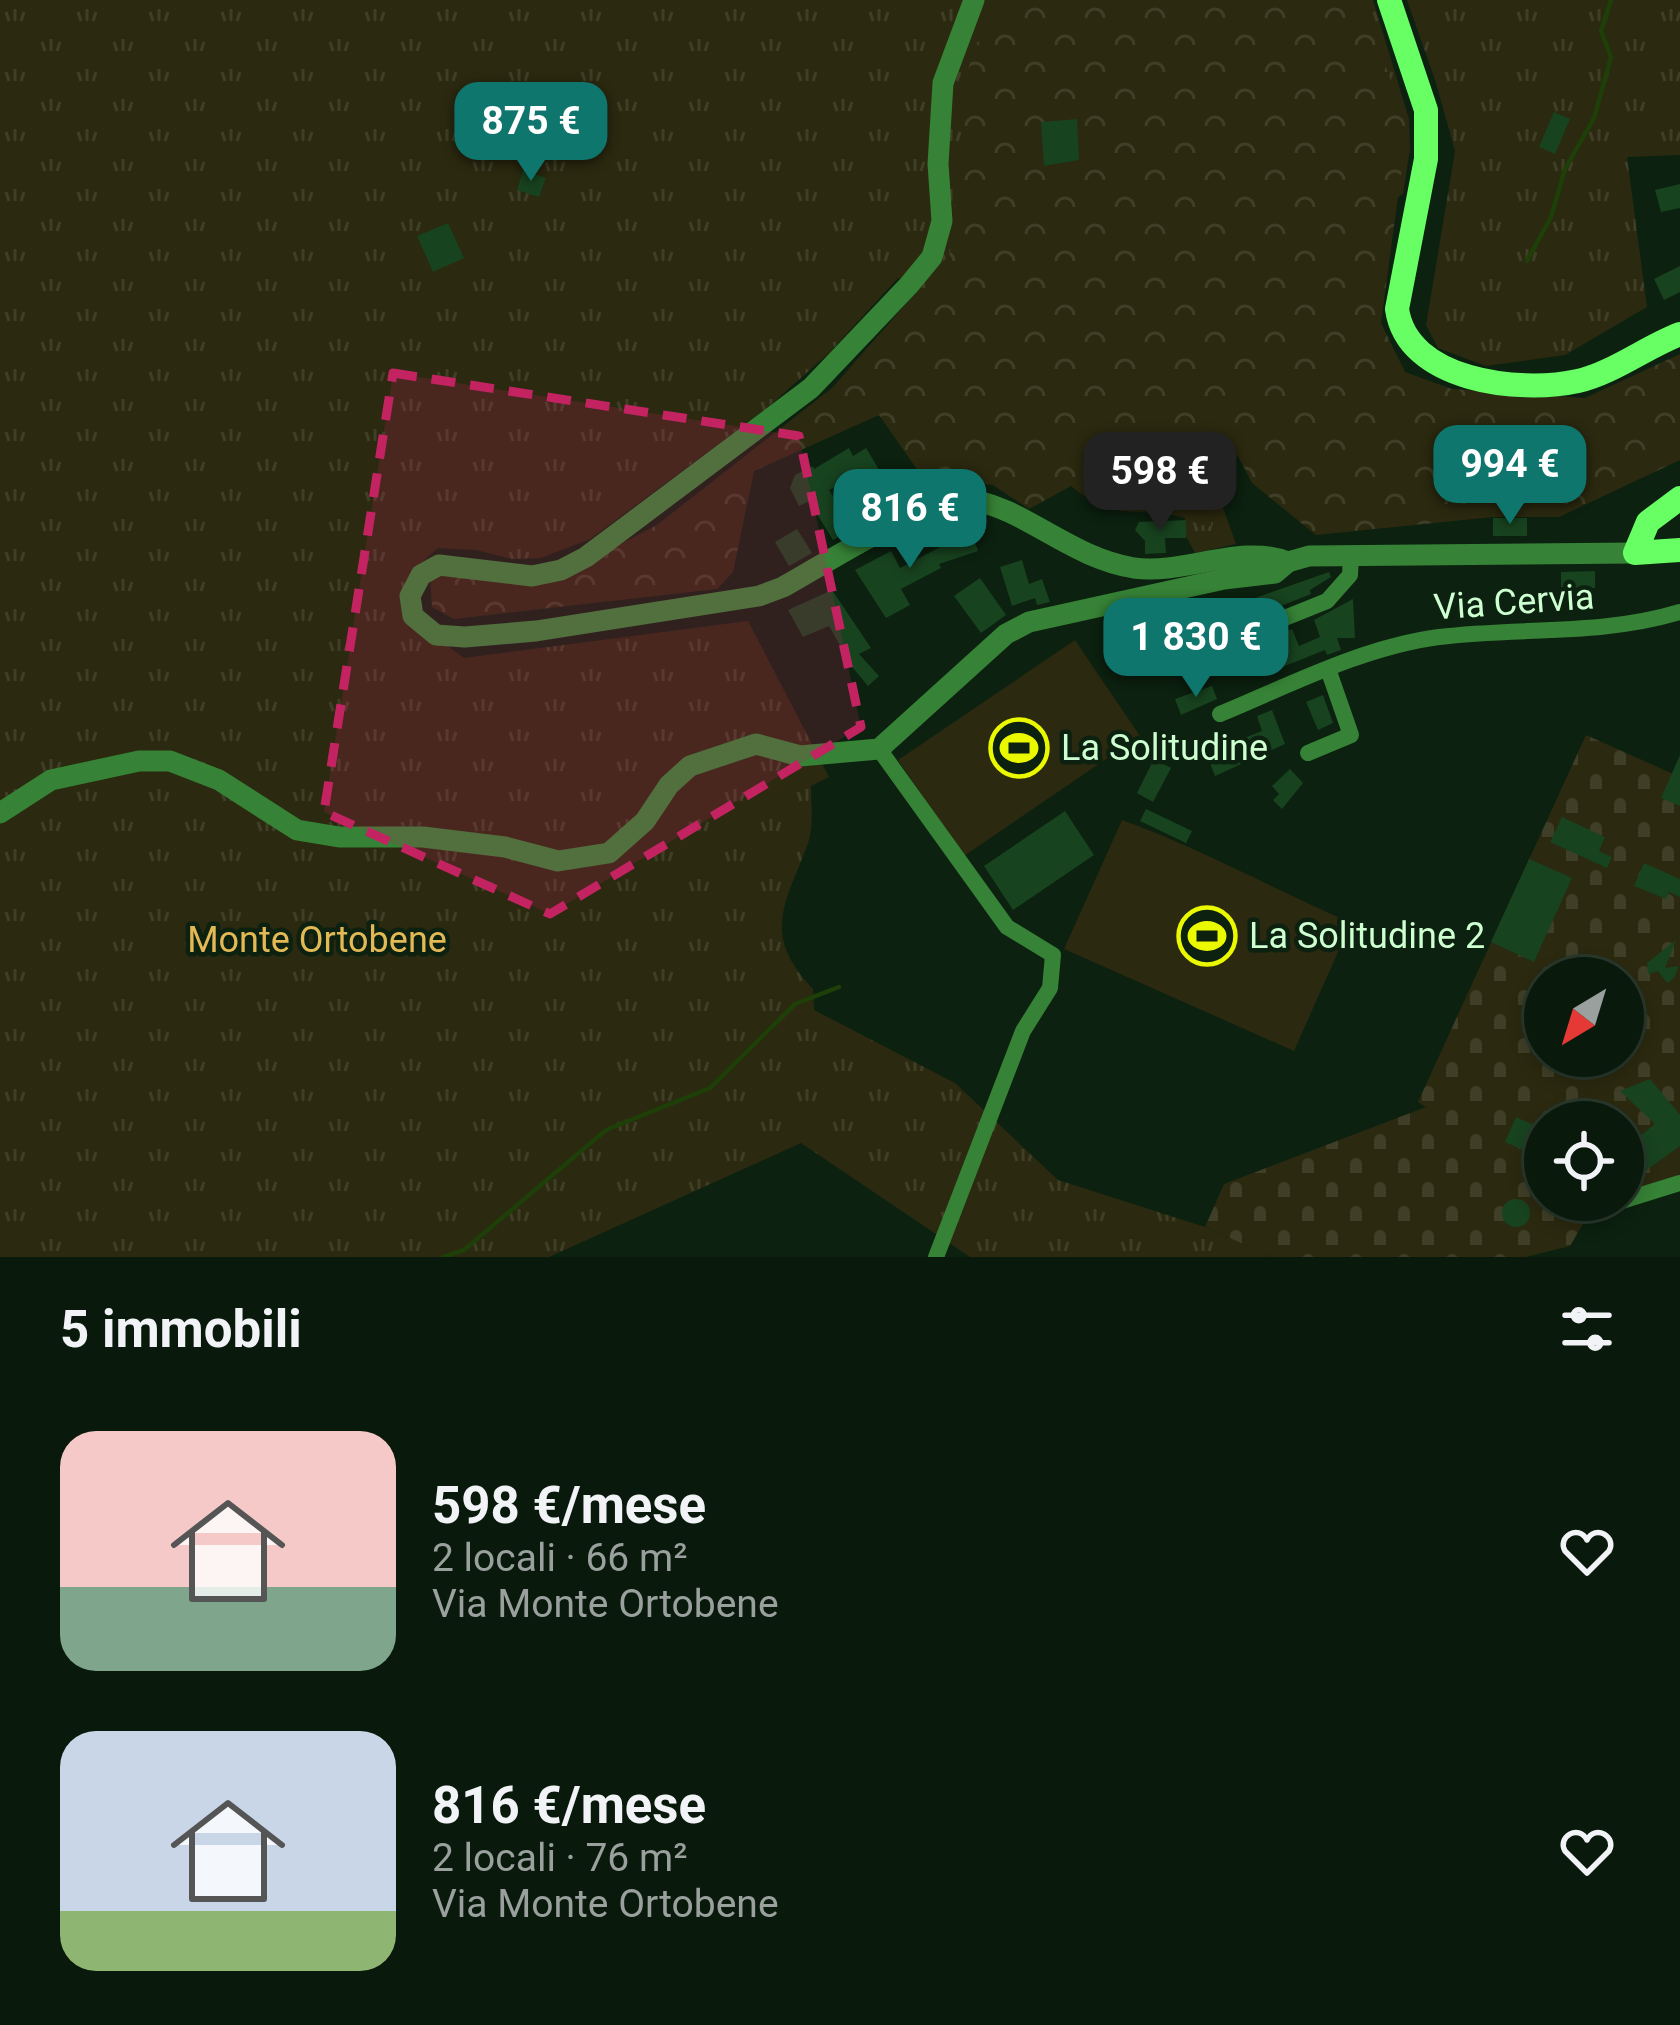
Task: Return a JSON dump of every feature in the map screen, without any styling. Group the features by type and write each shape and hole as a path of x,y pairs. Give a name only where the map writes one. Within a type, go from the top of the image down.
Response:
{"main road":[{"path":"1389,0 1426,110 1426,159 1397,309 1399,327 1407,340 1449,372 1510,384 1579,381 1680,334"},
{"path":"1680,498 1648,522 1635,553 1680,550"}],"street":[{"path":"974,0 943,83 938,164 942,221 932,257 909,285 811,388 586,557 561,570 532,575 440,565 421,575 410,607 426,631 464,637 536,631 759,596 935,507 968,500 1005,510 1083,553 1131,567 1167,570 1268,554 1288,562"},
{"path":"0,813 51,780 139,761 170,761 219,780 296,830 339,837 423,837 505,847 558,861 609,853 690,766 756,744 800,756 879,749 1006,634 1029,622 1224,579 1275,573 1288,562 1309,556 1635,553"},
{"path":"1247,633 1327,601 1350,575 1352,554"},
{"name":"Via Cervia","path":"1220,714 1328,669 1435,638 1602,629 1680,612"},
{"path":"1307,753 1351,735 1328,669"},
{"path":"879,749 1007,927 1053,956 1050,988 1023,1031 936,1257"},
{"path":"1644,1194 1680,1183"}],"highlighted area":[{"path":"393,373 799,436 861,727 550,914 324,812"}],"green space":[{"name":"Monte Ortobene","path":"0,0 1373,0 1409,119 1403,194 1319,247 1212,456 1215,486 1236,544 1195,553 1185,534 1185,507 996,304 898,278 829,353 767,408 590,539 541,558 512,559 476,550 438,548 415,568 408,617 464,658 748,621 829,777 811,786 810,836 782,918 787,951 813,989 814,1010 955,1083 1058,1180 1205,1227 1272,1257 970,1257 801,1143 549,1257 0,1257"},
{"path":"999,0 1364,0 1407,130 1381,323 1405,372 1452,389 1585,398 1680,354 1680,460 1559,517 1493,517 1316,535 1252,483 1238,456 1211,461 1211,526 1173,515 1109,508 1071,486 1029,509 993,485 923,478 879,415 754,471 733,572 717,589 454,619 432,607 430,575 545,584 657,525 832,388 950,254 969,66"},
{"path":"1407,0 1680,0 1680,155 1627,157 1647,307 1565,355 1486,366 1438,348 1426,325 1455,151"},
{"name":"La Solitudine","path":"1075,640 1140,736 964,856 898,760"},
{"path":"1586,735 1680,777 1680,1178 1644,1189 1644,1101 1524,1101 1524,1221 1585,1221 1570,1246 1526,1257 1272,1257 1205,1227 1224,1184 1426,1107 1418,1102"},
{"name":"La Solitudine 2","path":"1122,820 1351,923 1294,1051 1064,949"}],"building":[{"path":"1554,112 1570,119 1555,154 1539,147"},
{"path":"1077,119 1079,160 1044,166 1041,122"},
{"path":"523,170 546,178 539,197 517,190"},
{"path":"1680,184 1680,208 1661,212 1655,190"},
{"path":"448,223 464,258 433,272 417,236"},
{"path":"1680,266 1680,292 1664,300 1654,279"},
{"path":"849,448 853,456 866,448 906,502 833,540 809,501 799,506 790,488 795,475","holes":["852,478 871,508 849,521 829,490"]},
{"path":"1493,518 1527,518 1527,536 1493,536"},
{"path":"1186,520 1186,538 1165,538 1166,553 1145,554 1145,541 1135,530 1139,522"},
{"path":"970,527 978,551 939,564 941,568 901,589 910,605 886,618 855,570 891,551 900,568 948,543 946,535"},
{"path":"797,529 812,553 789,566 775,542"},
{"path":"1022,560 1029,584 1042,579 1050,602 1037,605 1035,598 1012,606 1000,567"},
{"path":"1595,571 1595,588 1561,588 1561,572"},
{"path":"1329,572 1331,577 1310,590 1311,594 1245,620 1238,604"},
{"path":"980,578 1006,615 981,633 954,596"},
{"path":"832,590 871,648 859,654 879,676 868,686 829,626 803,637 788,610"},
{"path":"1353,599 1355,638 1337,638 1341,650 1327,655 1325,650 1270,672 1258,642 1292,629 1299,646 1320,637 1314,620"},
{"path":"1210,634 1217,650 1183,665 1175,648"},
{"path":"1212,686 1217,699 1181,715 1175,699"},
{"path":"1323,695 1333,723 1318,730 1306,702"},
{"path":"1272,710 1285,744 1215,776 1206,753 1262,731 1257,716"},
{"path":"1680,755 1680,806 1661,798"},
{"path":"1154,759 1171,768 1153,802 1137,793"},
{"path":"1290,769 1303,783 1282,809 1273,800 1279,794 1272,786"},
{"path":"1146,809 1192,831 1186,843 1140,821"},
{"path":"1065,811 1094,855 1013,910 984,866"},
{"path":"1562,817 1605,837 1599,851 1612,857 1607,868 1550,842"},
{"path":"1529,859 1572,878 1536,957 1524,957 1491,942"},
{"path":"1644,863 1680,879 1680,897 1669,892 1666,899 1634,886"},
{"path":"1676,940 1665,968 1679,966 1674,978 1667,983 1658,971 1648,974 1647,963"},
{"path":"1650,1079 1680,1115 1680,1146 1644,1172 1644,1133 1655,1124 1644,1114 1644,1101 1631,1101 1620,1091"},
{"path":"1516,1117 1524,1121 1524,1151 1505,1142"},
{"path":"1511,1200 1521,1200 1527,1221 1511,1226 1503,1218 1503,1208"}],"waterway":[{"path":"1527,261 1551,217 1565,169 1594,118 1611,57 1601,31 1611,0"},
{"path":"443,1257 464,1250 606,1130 710,1088 795,1004 839,987"}],"place":[{"name":"La Solitudine","path":"1019,748"},
{"name":"La Solitudine 2","path":"1207,936"}]}
